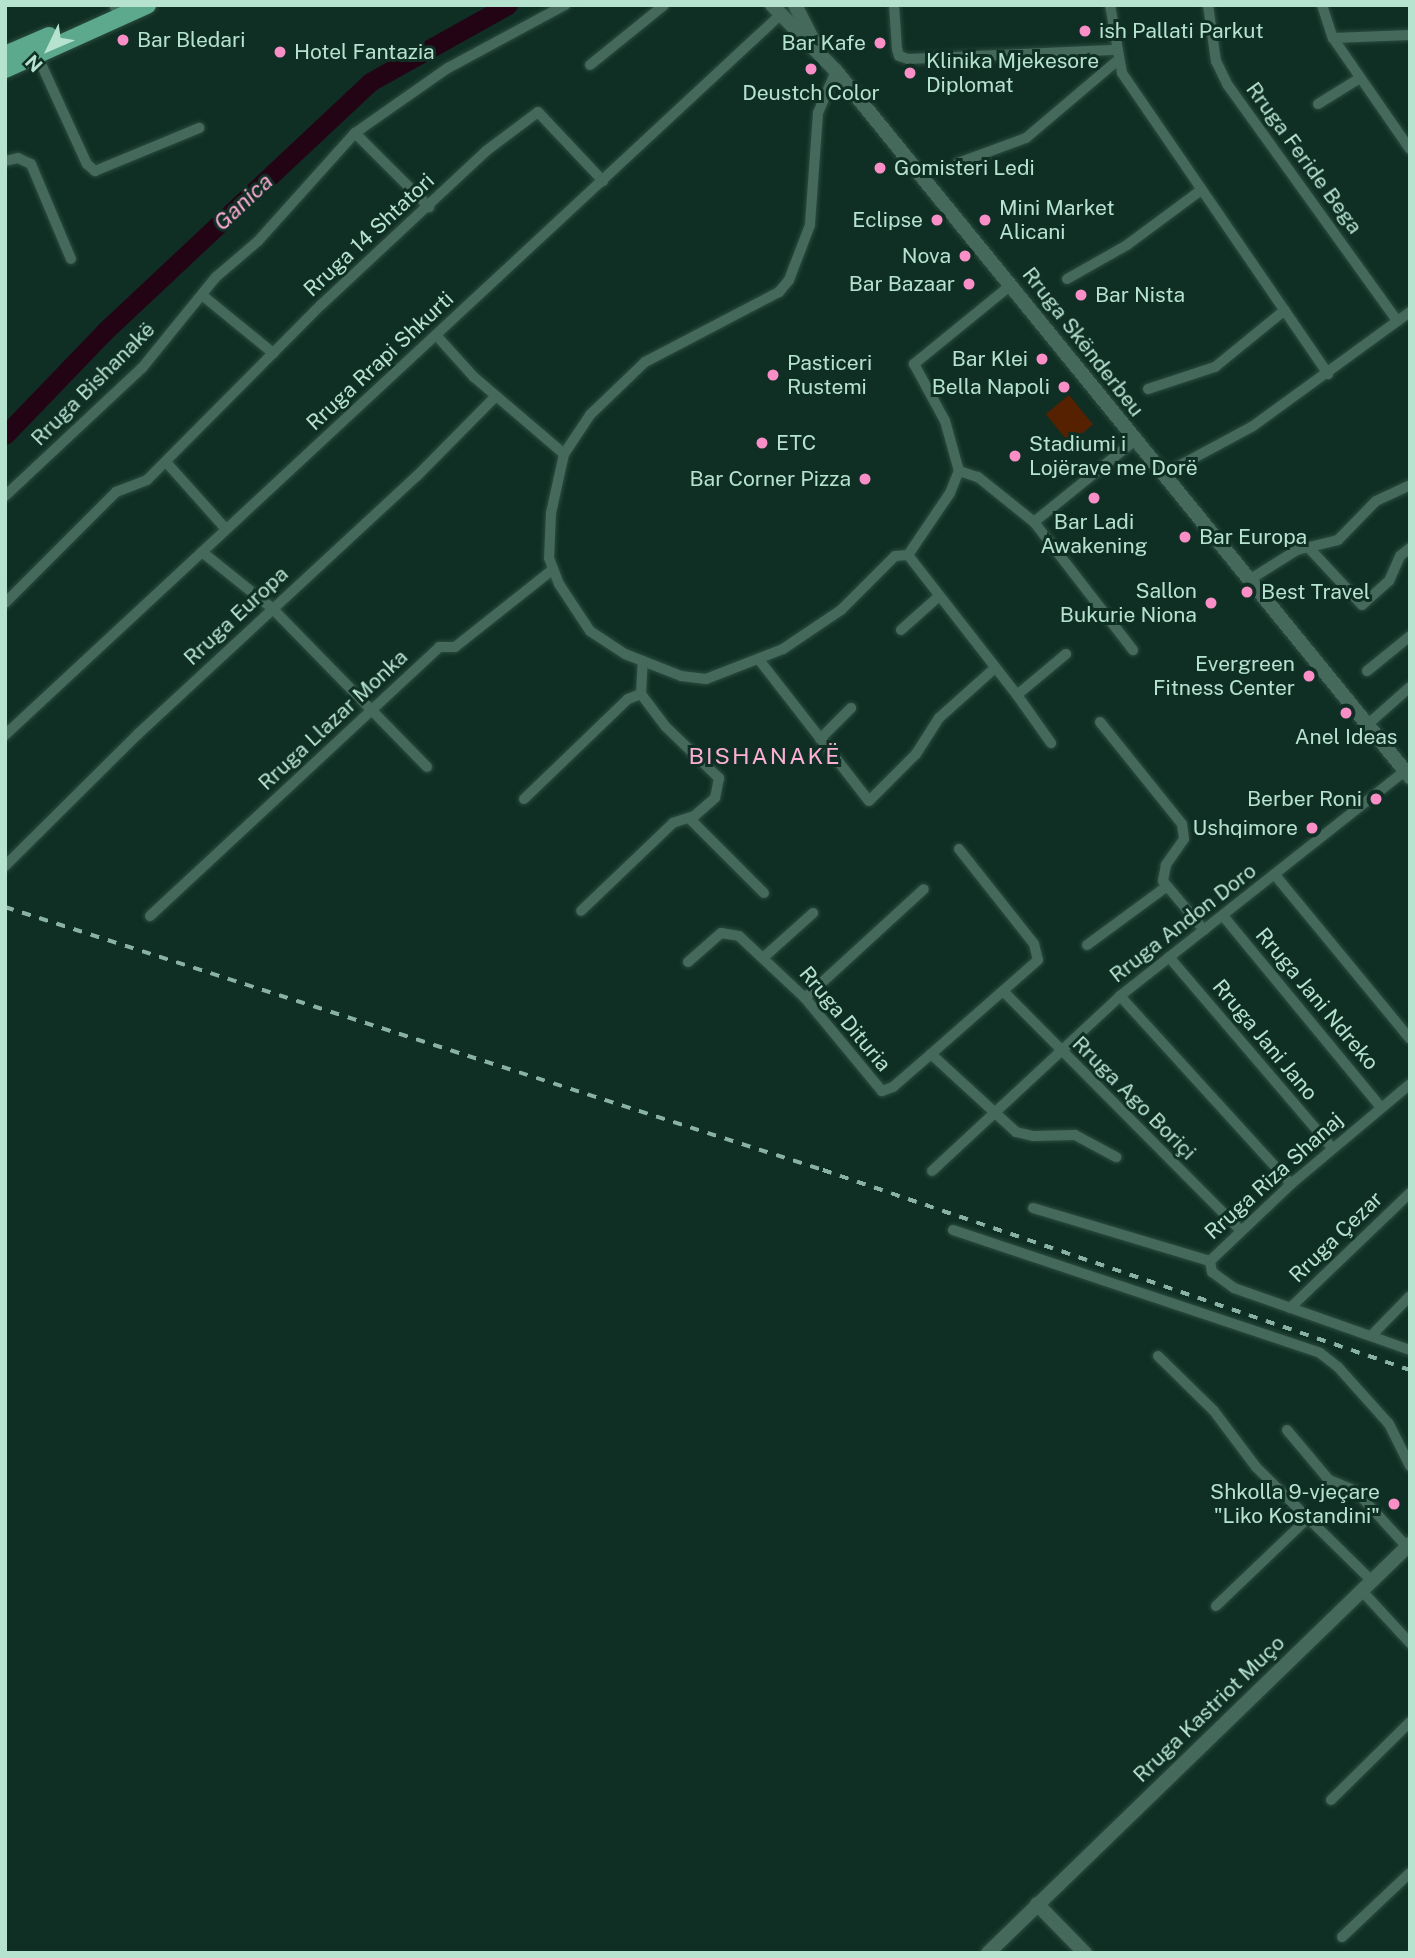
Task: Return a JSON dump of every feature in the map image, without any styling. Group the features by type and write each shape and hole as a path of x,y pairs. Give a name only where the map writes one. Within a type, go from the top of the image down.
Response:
{"main road":[{"path":"5,69 147,5"},
{"path":"5,55 117,6"}],"street":[{"name":"Rruga Bishanakë","path":"5,496 142,368 202,295 355,133 448,68 565,5"},
{"path":"590,65 664,5"},
{"path":"795,5 819,51"},
{"path":"894,5 899,56 908,59 1118,55"},
{"path":"1110,5 1122,73 1328,374"},
{"name":"Rruga Feride Bega","path":"1208,5 1216,61 1227,85 1397,321"},
{"path":"1322,5 1333,37 1410,149"},
{"name":"Rruga Skënderbeu","path":"776,10 836,71 1407,774"},
{"name":"Rruga Rrapi Shkurti","path":"5,735 603,181 776,10"},
{"path":"1333,37 1410,35"},
{"path":"37,55 87,164 94,172 199,128"},
{"path":"958,163 1026,138 1118,55"},
{"path":"836,71 818,113 810,226 789,280 779,292 645,362 590,415 564,454 551,513 552,570 590,631 612,648 699,680 760,661 833,616 895,556 908,555"},
{"path":"1318,104 1360,78"},
{"name":"Rruga 14 Shtatori","path":"5,603 101,506 126,487 141,485 166,462 273,353 486,150 538,112 603,181"},
{"path":"355,133 429,207"},
{"path":"5,161 18,158 31,164 71,259"},
{"path":"1066,279 1128,245 1201,190"},
{"path":"908,555 950,492 959,471 945,421 914,363 1011,285"},
{"path":"202,295 273,353"},
{"path":"1149,389 1215,366 1285,310"},
{"path":"1164,474 1231,440 1328,374 1410,312"},
{"path":"436,335 496,396 564,454"},
{"name":"Rruga Europa","path":"5,866 272,608 417,477 496,396"},
{"path":"1034,522 1134,441"},
{"path":"166,462 226,529"},
{"path":"959,471 978,477 1034,522 1133,650"},
{"path":"1249,580 1308,547 1338,540 1376,501 1410,485"},
{"path":"1308,547 1362,605 1389,581 1399,556 1410,548"},
{"path":"202,552 272,608 427,767"},
{"path":"908,555 1051,743"},
{"name":"Rruga Llazar Monka","path":"150,916 439,647 455,647 552,570"},
{"path":"901,630 938,597"},
{"path":"1367,671 1410,636"},
{"path":"1017,695 1066,654"},
{"path":"581,911 673,823 689,818 715,798 719,778 640,694 643,661"},
{"path":"760,661 872,801 916,754 939,718 995,668"},
{"path":"1367,725 1410,687"},
{"path":"524,799 628,699 640,694"},
{"path":"820,739 851,708"},
{"path":"1100,722 1182,824 1184,839 1163,873 1166,887 1204,930"},
{"name":"Rruga Andon Doro","path":"932,1171 1120,996 1407,774"},
{"path":"689,818 764,893"},
{"path":"959,849 1038,951 1031,969 931,1054 993,1115 1024,1135 1075,1135 1116,1157"},
{"path":"1275,875 1410,1039"},
{"path":"1087,945 1166,887"},
{"path":"805,998 924,889"},
{"path":"764,957 813,913"},
{"name":"Rruga Jani Ndreko","path":"1224,917 1380,1105"},
{"name":"Rruga Dituria","path":"688,962 721,933 739,936 805,998 882,1091 893,1087 931,1054"},
{"name":"Rruga Jani Jano","path":"1169,957 1332,1148"},
{"name":"Rruga Ago Boriçi","path":"1004,992 1060,1052 1240,1230"},
{"path":"1120,996 1291,1184"},
{"name":"Rruga Riza Shanaj","path":"1033,1208 1210,1261 1240,1230 1380,1105 1410,1084"},
{"name":"Rruga Çezar","path":"1410,1193 1290,1308 1410,1350"},
{"path":"953,1230 1320,1353 1338,1367 1388,1424 1410,1466"},
{"path":"1210,1261 1212,1272 1220,1281 1290,1308"},
{"path":"1372,1335 1410,1296"},
{"path":"1158,1356 1214,1411 1256,1467 1308,1518 1367,1586 1410,1643"},
{"path":"1287,1430 1329,1480 1356,1491 1408,1545"},
{"path":"1216,1606 1308,1518"},
{"name":"Rruga Kastriot Muço","path":"988,1953 1408,1545"},
{"path":"1331,1800 1410,1722"},
{"path":"1342,1937 1410,1873"},
{"path":"1037,1904 1085,1953"}],"shaded area":[{"path":"1069,395 1093,425 1070,443 1046,414"}],"waterway":[{"name":"Ganica","path":"5,435 105,331 370,82 508,5"}],"railway":[{"path":"5,907 823,1170 1410,1370"}],"place":[{"name":"ish Pallati Parkut","path":"1085,31"},
{"name":"Bar Bledari","path":"123,40"},
{"name":"Bar Kafe","path":"880,43"},
{"name":"Hotel Fantazia","path":"280,52"},
{"name":"Deustch Color","path":"811,69"},
{"name":"Klinika Mjekesore Diplomat","path":"910,73"},
{"name":"Gomisteri Ledi","path":"880,168"},
{"name":"Eclipse","path":"937,220"},
{"name":"Mini Market Alicani","path":"985,220"},
{"name":"Nova","path":"965,256"},
{"name":"Bar Bazaar","path":"969,284"},
{"name":"Bar Nista","path":"1081,295"},
{"name":"Bar Klei","path":"1042,359"},
{"name":"Pasticeri Rustemi","path":"773,375"},
{"name":"Bella Napoli","path":"1064,387"},
{"name":"ETC","path":"762,443"},
{"name":"Stadiumi i Lojërave me Dorë","path":"1015,456"},
{"name":"Bar Corner Pizza","path":"865,479"},
{"name":"Bar Ladi Awakening","path":"1094,498"},
{"name":"Bar Europa","path":"1185,537"},
{"name":"Best Travel","path":"1247,592"},
{"name":"Sallon Bukurie Niona","path":"1211,603"},
{"name":"Evergreen Fitness Center","path":"1309,676"},
{"name":"Anel Ideas","path":"1346,713"},
{"name":"Berber Roni","path":"1376,799"},
{"name":"Ushqimore","path":"1312,828"},
{"name":"Shkolla 9-vjeçare \"Liko Kostandini\"","path":"1394,1504"}],"district":[{"name":"BISHANAKË","path":"765,756"}]}
